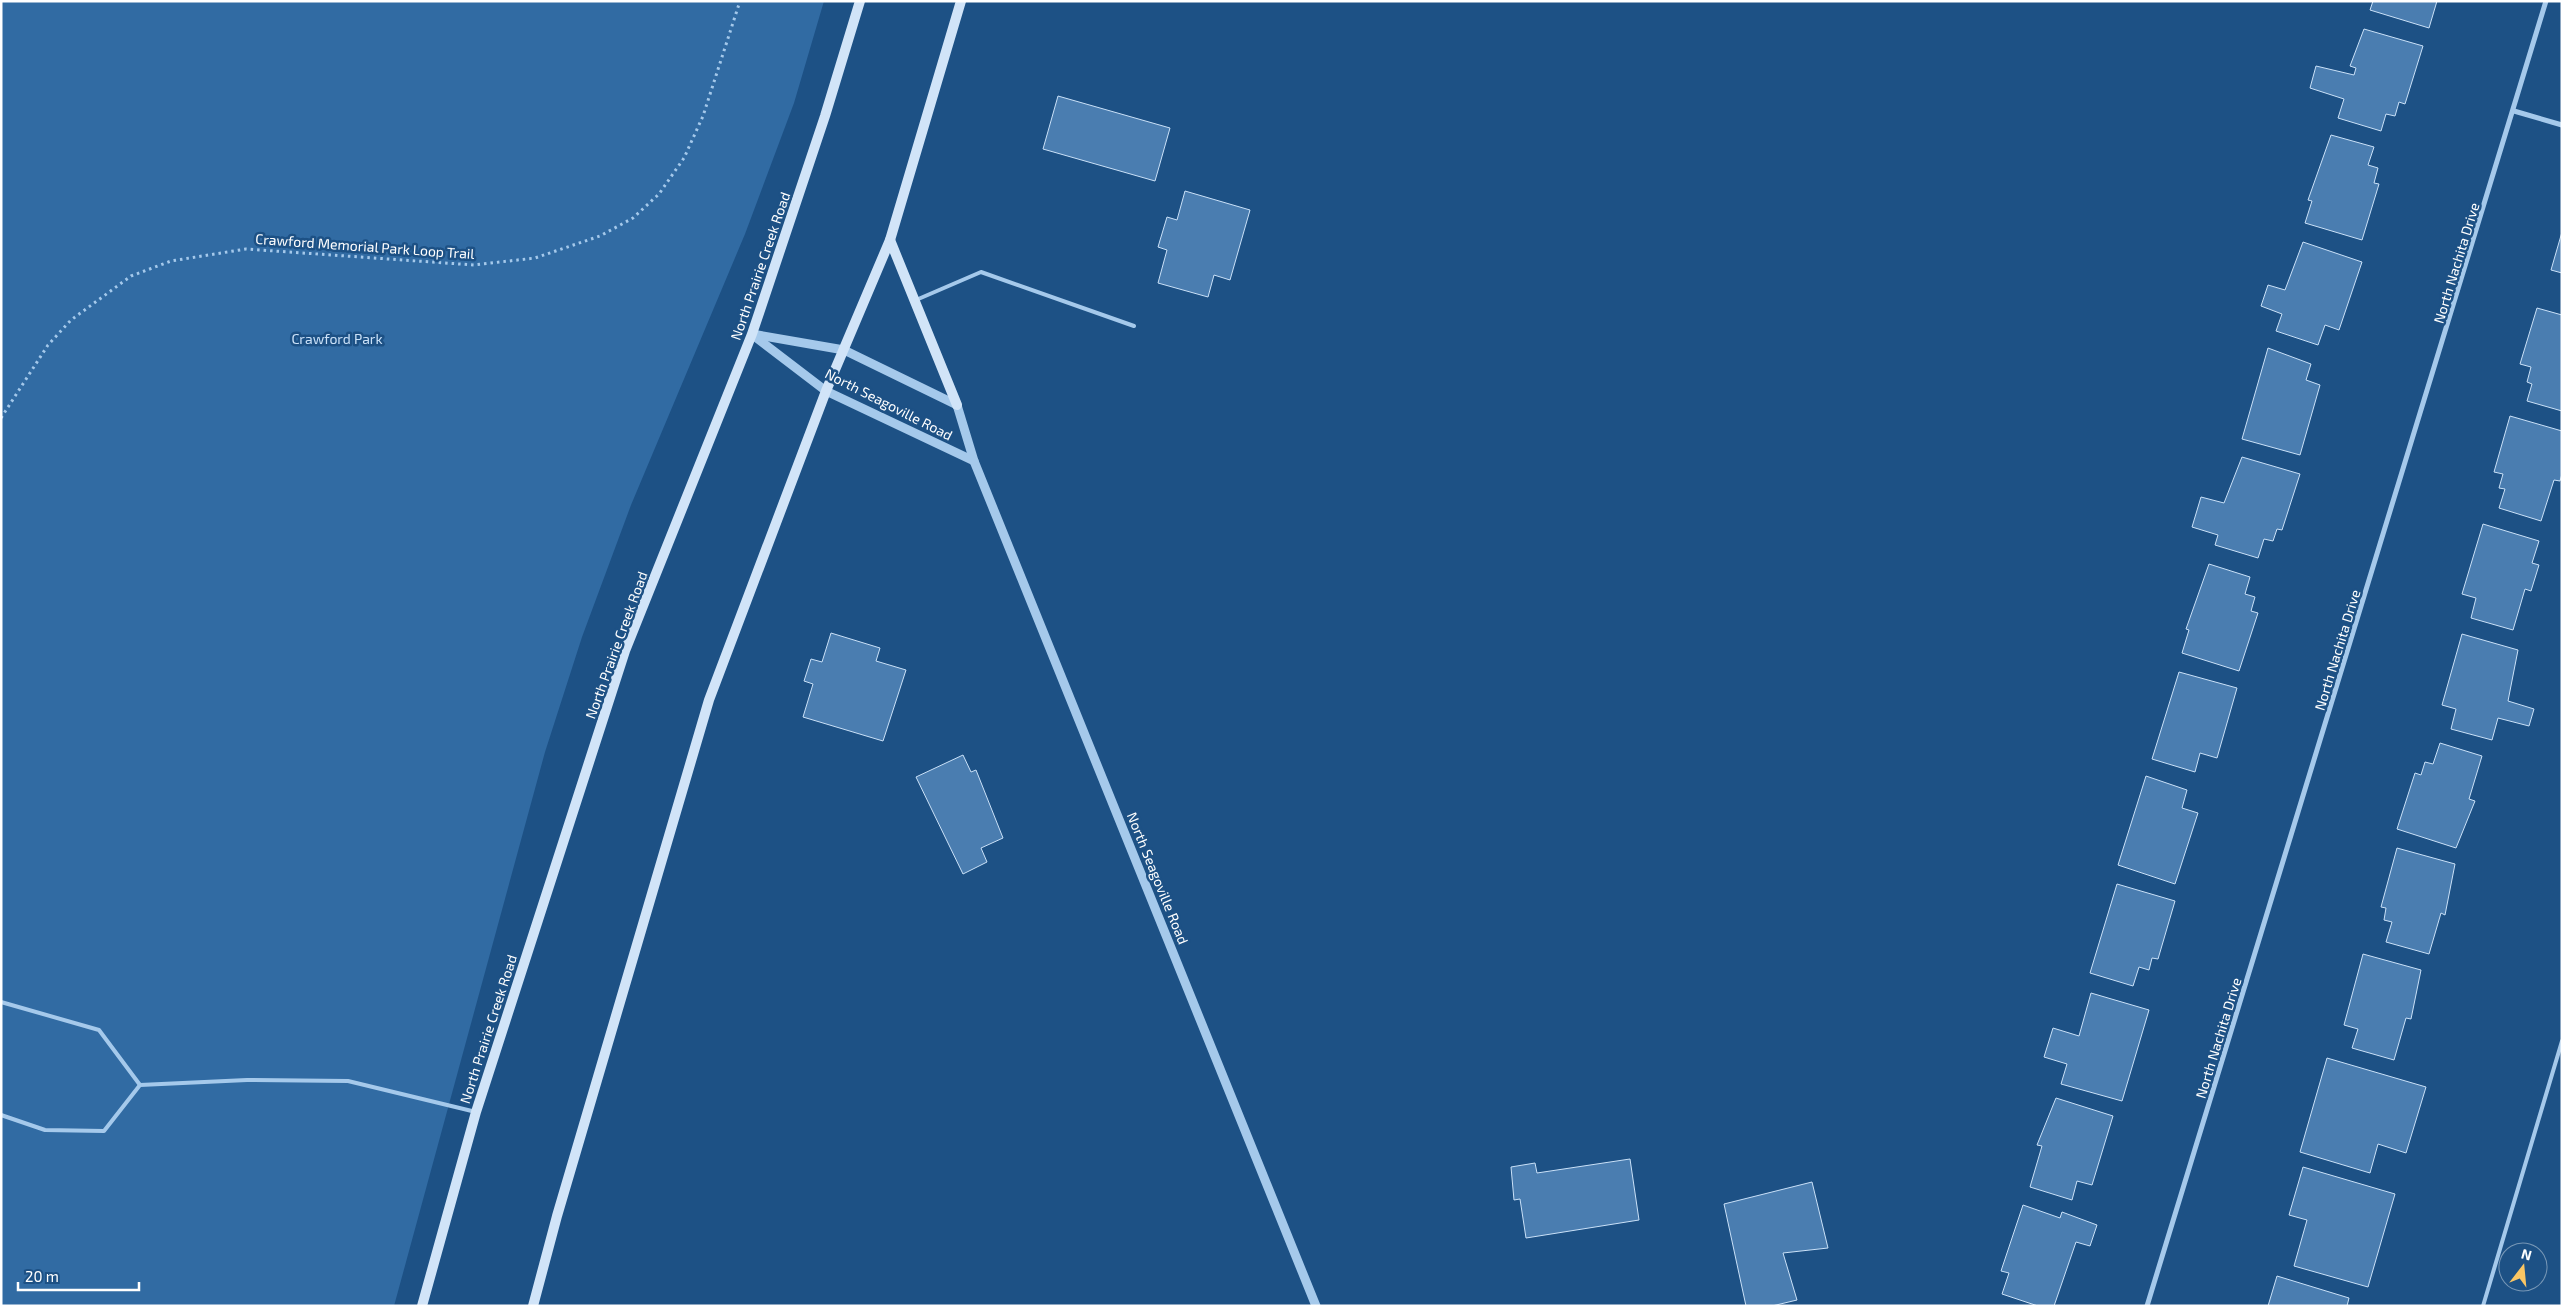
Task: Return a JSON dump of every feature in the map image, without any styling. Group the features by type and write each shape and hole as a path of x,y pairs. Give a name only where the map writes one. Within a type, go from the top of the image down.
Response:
{"main road":[{"name":"North Prairie Creek Road","path":"422,1306 476,1112 625,651 752,334 825,116 860,1"},
{"path":"533,1306 557,1216 709,700 826,391 890,240 961,1"},
{"path":"890,240 957,405"}],"street":[{"name":"North Nachita Drive","path":"2147,1306 2514,111 2546,1"},
{"path":"2514,111 2562,125"},
{"name":"North Seagoville Road","path":"752,334 844,350 957,405 974,462 1316,1306"},
{"name":"North Seagoville Road","path":"752,334 826,391 974,462"}],"lane":[{"path":"914,300 980,272 1134,326"},
{"path":"1,1002 99,1030 140,1085"},
{"path":"2483,1306 2562,1041"},
{"path":"1,1115 45,1130 104,1132 140,1085 247,1080 348,1081 476,1112"}],"path":[{"name":"Crawford Memorial Park Loop Trail","path":"1,418 48,345 71,320 131,276 171,261 246,249 474,265 535,258 600,236 633,218 658,194 684,158 703,116 740,1"}],"green space":[{"name":"Crawford Park","path":"1,1 824,1 794,103 745,234 631,505 582,637 545,752 394,1306 1,1306"}],"building":[{"path":"2373,1 2437,1 2429,28 2370,10"},
{"path":"2364,29 2423,46 2405,104 2399,102 2395,116 2386,114 2381,131 2338,118 2344,99 2310,88 2316,66 2354,75 2356,68 2350,66"},
{"path":"1058,96 1170,128 1155,181 1043,149"},
{"path":"2331,135 2374,147 2368,165 2378,168 2374,183 2379,184 2362,240 2305,223 2312,201 2308,200"},
{"path":"1185,191 1250,210 1230,280 1214,275 1208,297 1158,283 1167,250 1158,247 1167,217 1177,220"},
{"path":"2562,232 2562,273 2551,270"},
{"path":"2303,242 2362,262 2339,330 2325,325 2318,345 2276,331 2282,314 2261,306 2268,285 2285,290"},
{"path":"2537,308 2562,315 2562,411 2527,401 2532,384 2527,382 2531,367 2520,364"},
{"path":"2268,348 2311,364 2306,380 2320,385 2300,455 2242,439"},
{"path":"2510,416 2562,431 2562,474 2560,481 2554,480 2541,521 2499,508 2505,489 2499,488 2503,474 2494,472"},
{"path":"2242,457 2300,474 2282,530 2277,529 2273,541 2264,539 2258,558 2215,545 2218,535 2192,527 2201,497 2224,503"},
{"path":"2483,524 2539,541 2532,563 2539,565 2531,591 2525,589 2513,630 2471,618 2476,598 2462,594"},
{"path":"2209,564 2250,577 2245,594 2255,597 2251,611 2258,613 2239,671 2182,653 2189,630 2186,629"},
{"path":"831,633 880,648 876,661 906,670 883,741 803,717 813,684 804,681 811,659 822,662"},
{"path":"2462,634 2518,650 2508,701 2534,709 2529,726 2498,718 2492,740 2451,729 2456,709 2442,705"},
{"path":"2179,672 2237,688 2217,758 2200,753 2195,772 2152,759"},
{"path":"2440,743 2482,756 2469,799 2475,801 2456,848 2397,829 2415,773 2421,775 2425,762 2433,764"},
{"path":"963,755 971,772 976,770 1003,838 981,848 987,862 963,874 916,777"},
{"path":"2146,776 2187,790 2182,808 2198,813 2175,884 2118,865"},
{"path":"2397,848 2455,864 2445,915 2441,913 2429,954 2386,942 2392,922 2384,920 2386,908 2381,907"},
{"path":"2117,884 2175,901 2158,959 2152,958 2149,970 2139,967 2133,986 2090,973"},
{"path":"2363,954 2421,970 2411,1019 2406,1018 2394,1060 2352,1048 2358,1029 2344,1025"},
{"path":"2091,993 2149,1010 2122,1101 2061,1084 2067,1064 2044,1057 2053,1028 2079,1036"},
{"path":"2327,1058 2426,1087 2406,1153 2378,1144 2370,1173 2300,1152"},
{"path":"2056,1098 2113,1116 2092,1185 2077,1181 2072,1200 2030,1187 2042,1146 2037,1145"},
{"path":"1630,1159 1639,1220 1526,1238 1520,1199 1514,1200 1511,1167 1535,1163 1537,1173"},
{"path":"2303,1167 2395,1194 2368,1287 2294,1266 2307,1220 2289,1215"},
{"path":"1812,1182 1828,1248 1783,1253 1797,1300 1772,1306 1746,1306 1724,1204"},
{"path":"2023,1205 2060,1218 2062,1212 2097,1225 2090,1246 2076,1242 2054,1306 2038,1306 2002,1294 2009,1273 2001,1271"},
{"path":"2277,1276 2349,1298 2347,1306 2268,1306"}]}
